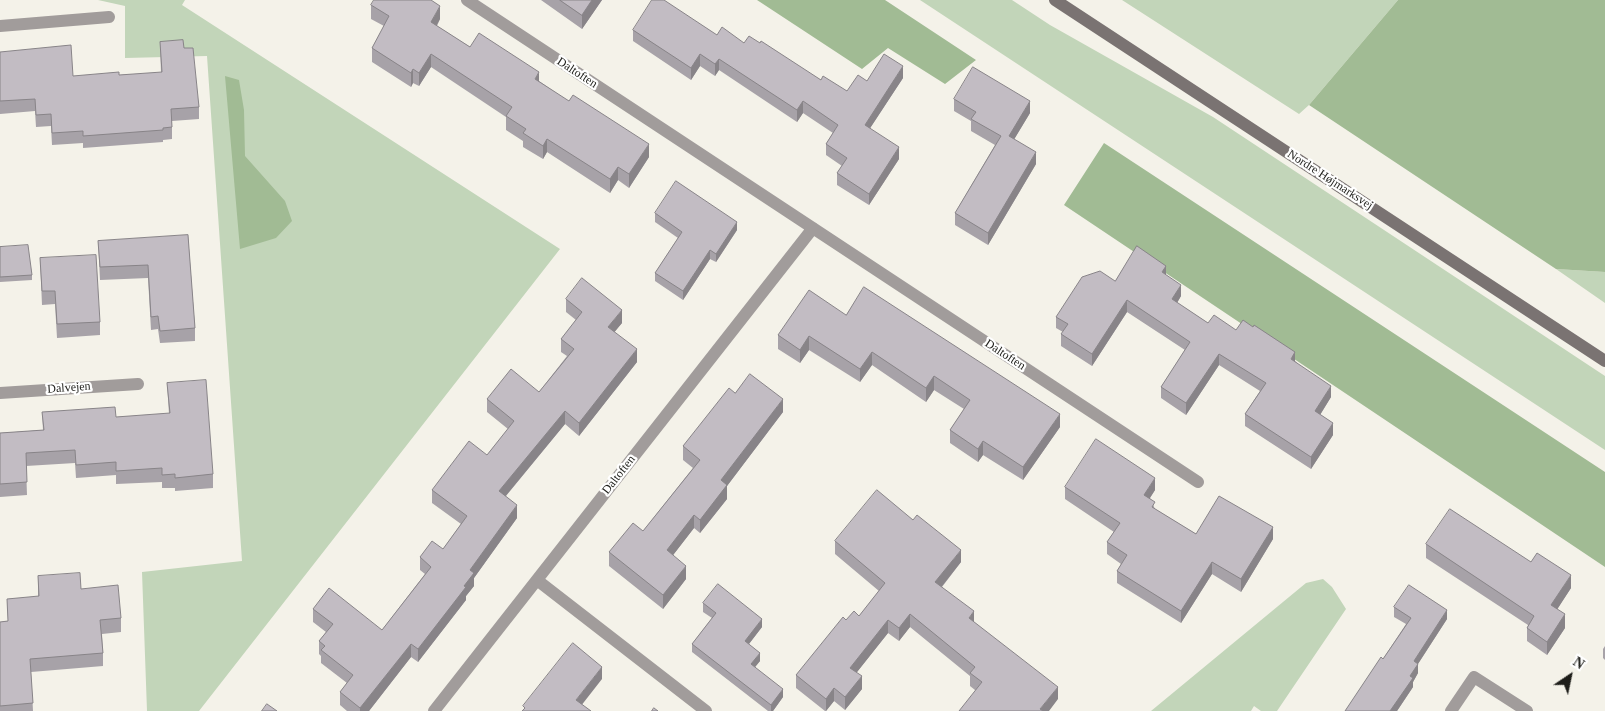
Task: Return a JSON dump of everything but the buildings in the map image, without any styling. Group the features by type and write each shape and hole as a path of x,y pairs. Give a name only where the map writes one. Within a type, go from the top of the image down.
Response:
{"street":[{"name":"Daltoften","path":"466,0 1198,482"},
{"name":"Nordre Højmarksvej","path":"1055,0 1605,361"},
{"path":"0,26 109,16"},
{"name":"Daltoften","path":"434,711 813,228"},
{"name":"Dalvejen","path":"0,392 138,384"},
{"path":"537,580 706,711"},
{"path":"1452,711 1474,678 1527,711"}],"green space":[{"path":"98,0 185,0 182,5 560,249 199,711 147,711 142,572 242,561 207,56 125,58 125,6"},
{"path":"757,0 885,0 976,60 945,84 888,48 862,69"},
{"path":"920,0 1012,0 1050,25 1213,117 1605,376 1605,450"},
{"path":"1122,0 1398,0 1309,105 1299,114"},
{"path":"1398,0 1605,0 1605,272 1556,269 1309,105"},
{"path":"225,76 239,80 244,110 245,156 285,201 292,221 276,238 240,249"},
{"path":"1104,143 1605,472 1605,567 1064,205"},
{"path":"1556,269 1605,272 1605,303"},
{"path":"1323,579 1332,587 1346,609 1277,711 1261,711 1254,706 1251,711 1151,711 1306,583"}]}
